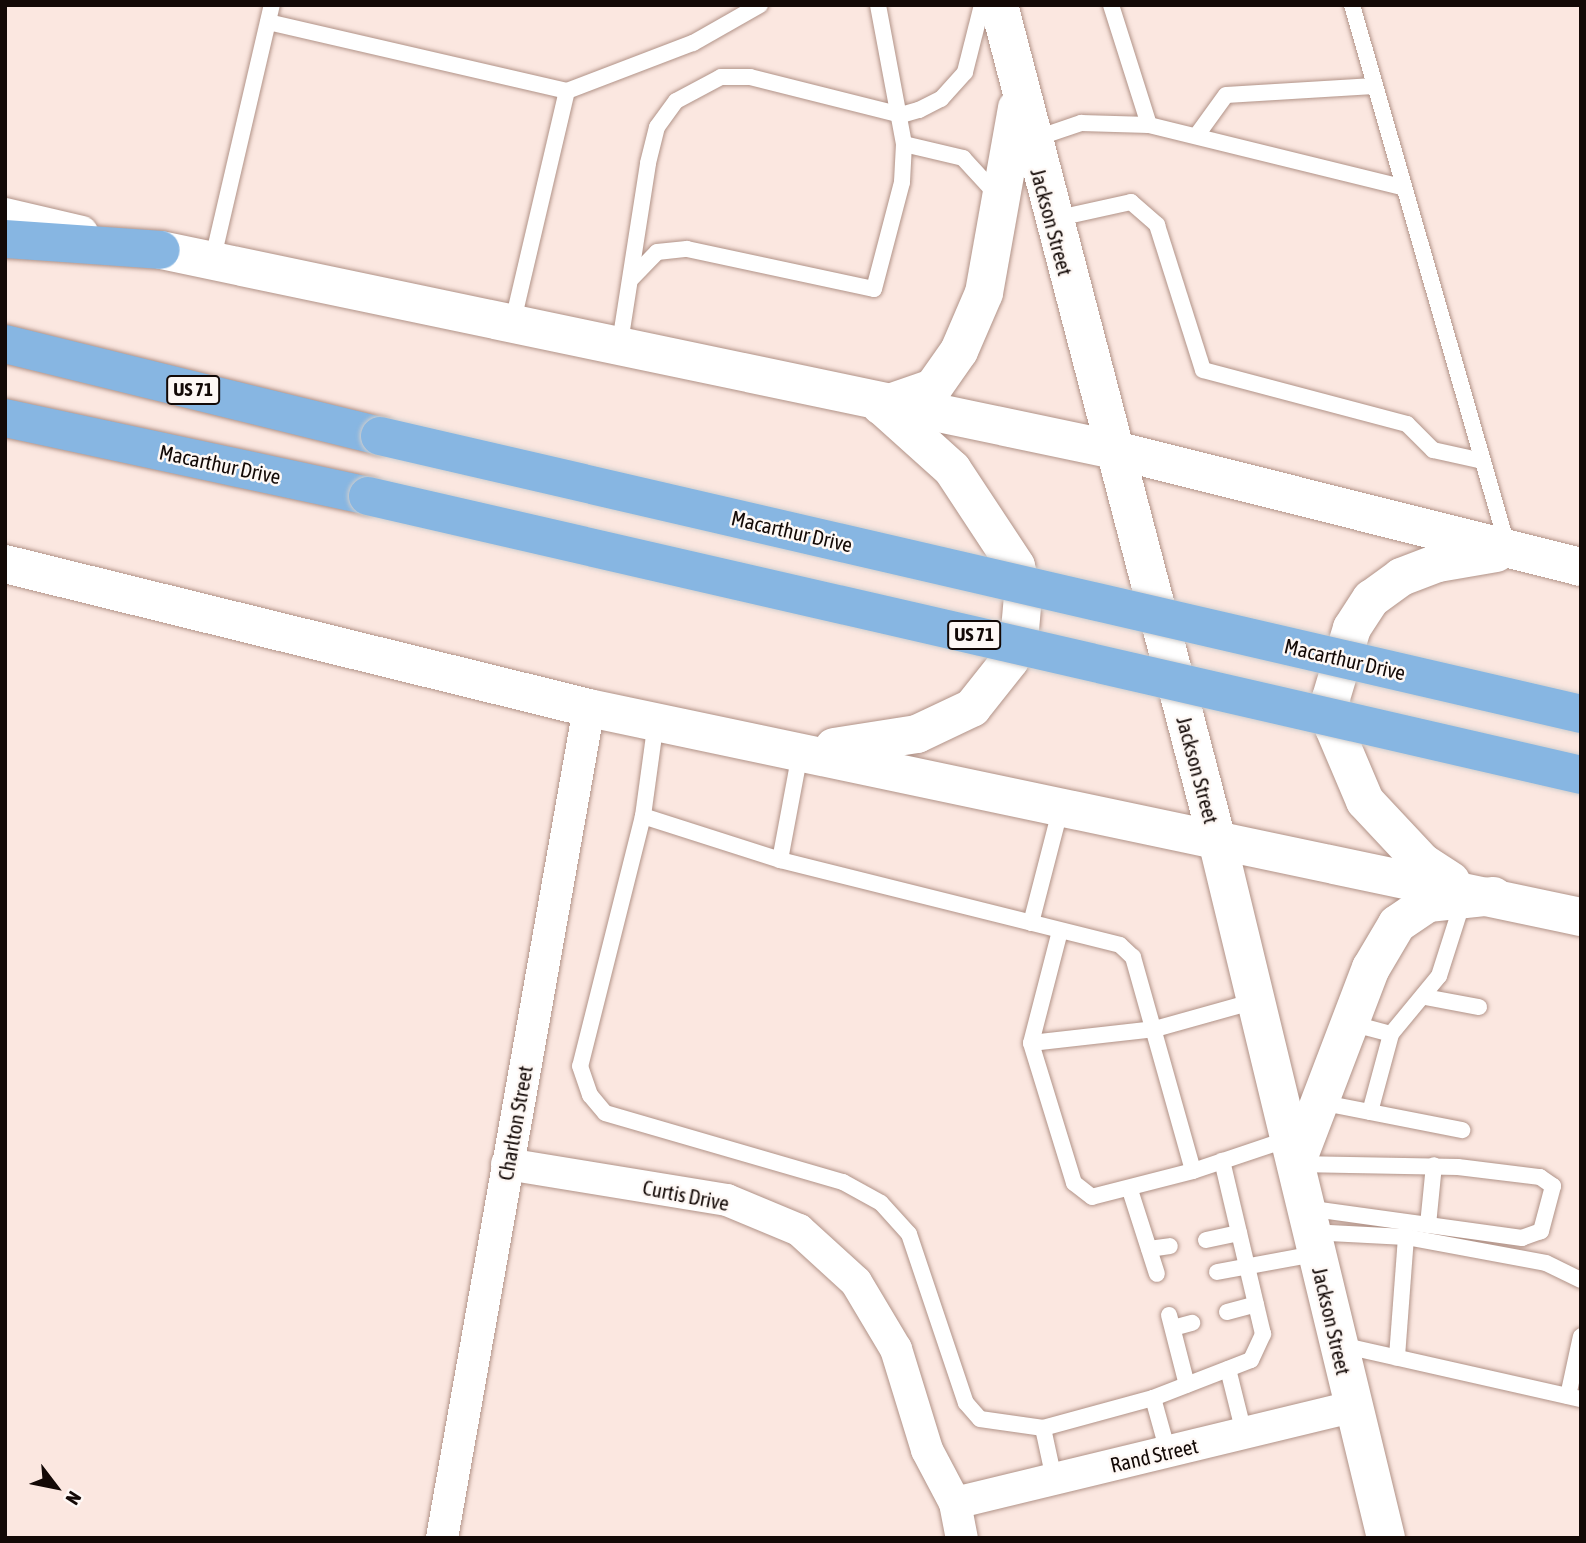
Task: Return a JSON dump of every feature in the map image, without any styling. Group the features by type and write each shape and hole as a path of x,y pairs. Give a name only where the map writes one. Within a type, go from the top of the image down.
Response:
{"highway":[{"path":"5,239 161,250"},
{"name":"Macarthur Drive","path":"5,344 380,436 1581,714"},
{"name":"Macarthur Drive","path":"5,418 368,496 1581,775"}],"street":[{"name":"Jackson Street","path":"999,5 1019,99 1115,450 1217,840 1352,1407 1386,1538"},
{"path":"881,406 933,388 959,351 984,293 1019,99"},
{"path":"5,214 211,264 881,406 1115,450 1581,568"},
{"path":"800,750 917,734 972,708 1010,660 1020,630 1023,593 1016,566 952,469 881,406"},
{"path":"1473,894 1423,863 1366,802 1334,728 1331,698 1352,628 1371,599 1401,577 1438,563 1508,551"},
{"path":"5,564 589,708 800,750 1581,916"},
{"name":"Charlton Street","path":"442,1538 589,708"},
{"path":"1292,1152 1324,1103 1350,1023 1396,924 1428,903 1473,894"},
{"name":"Curtis Drive","path":"507,1164 727,1200 799,1230 856,1282 896,1349 927,1450 955,1503 962,1538"},
{"name":"Rand Street","path":"955,1503 1352,1407"}],"lane":[{"path":"211,264 272,5"},
{"path":"268,22 567,91 693,43 760,5"},
{"path":"631,281 644,262 671,248 874,289 902,181 904,144 901,115 878,5"},
{"path":"618,350 657,127 696,87 750,77 901,115 941,99 965,72 982,5"},
{"path":"1111,5 1149,125"},
{"path":"1352,5 1508,551"},
{"path":"1197,135 1226,95 1374,86"},
{"path":"511,327 567,91"},
{"path":"1030,141 1081,122 1149,125 1402,187"},
{"path":"904,144 963,158 1000,200"},
{"path":"1052,219 1131,202 1157,225 1203,370 1408,424 1433,450 1483,461"},
{"path":"656,722 643,816 580,1066 590,1095 606,1113 843,1182 881,1203 909,1234 966,1403 980,1419 1043,1428 1153,1398 1251,1360 1263,1334 1222,1161"},
{"path":"780,860 800,750"},
{"path":"1031,923 1061,807"},
{"path":"643,816 780,860 1121,945 1133,957 1193,1171"},
{"path":"1370,1112 1391,1034 1425,997 1439,976 1473,894"},
{"path":"1060,931 1031,1043 1074,1183 1092,1197 1130,1189 1222,1161 1292,1152 1541,1177 1553,1186 1552,1205 1541,1231 1522,1238 1428,1225 1310,1231 1246,1264 1217,1272"},
{"path":"1425,997 1479,1007"},
{"path":"1031,1043 1154,1029 1255,1001"},
{"path":"1350,1023 1391,1034"},
{"path":"1324,1103 1462,1130"},
{"path":"1428,1225 1434,1165"},
{"path":"1130,1189 1157,1274"},
{"path":"1310,1231 1406,1237 1546,1263 1581,1280"},
{"path":"1206,1240 1239,1233"},
{"path":"1396,1358 1406,1237"},
{"path":"1149,1249 1170,1246"},
{"path":"1227,1312 1256,1304"},
{"path":"1187,1385 1171,1322 1192,1323"},
{"path":"1337,1344 1575,1397 1581,1336"},
{"path":"1228,1369 1244,1433"},
{"path":"1153,1398 1168,1451"},
{"path":"1043,1428 1054,1479"}]}
